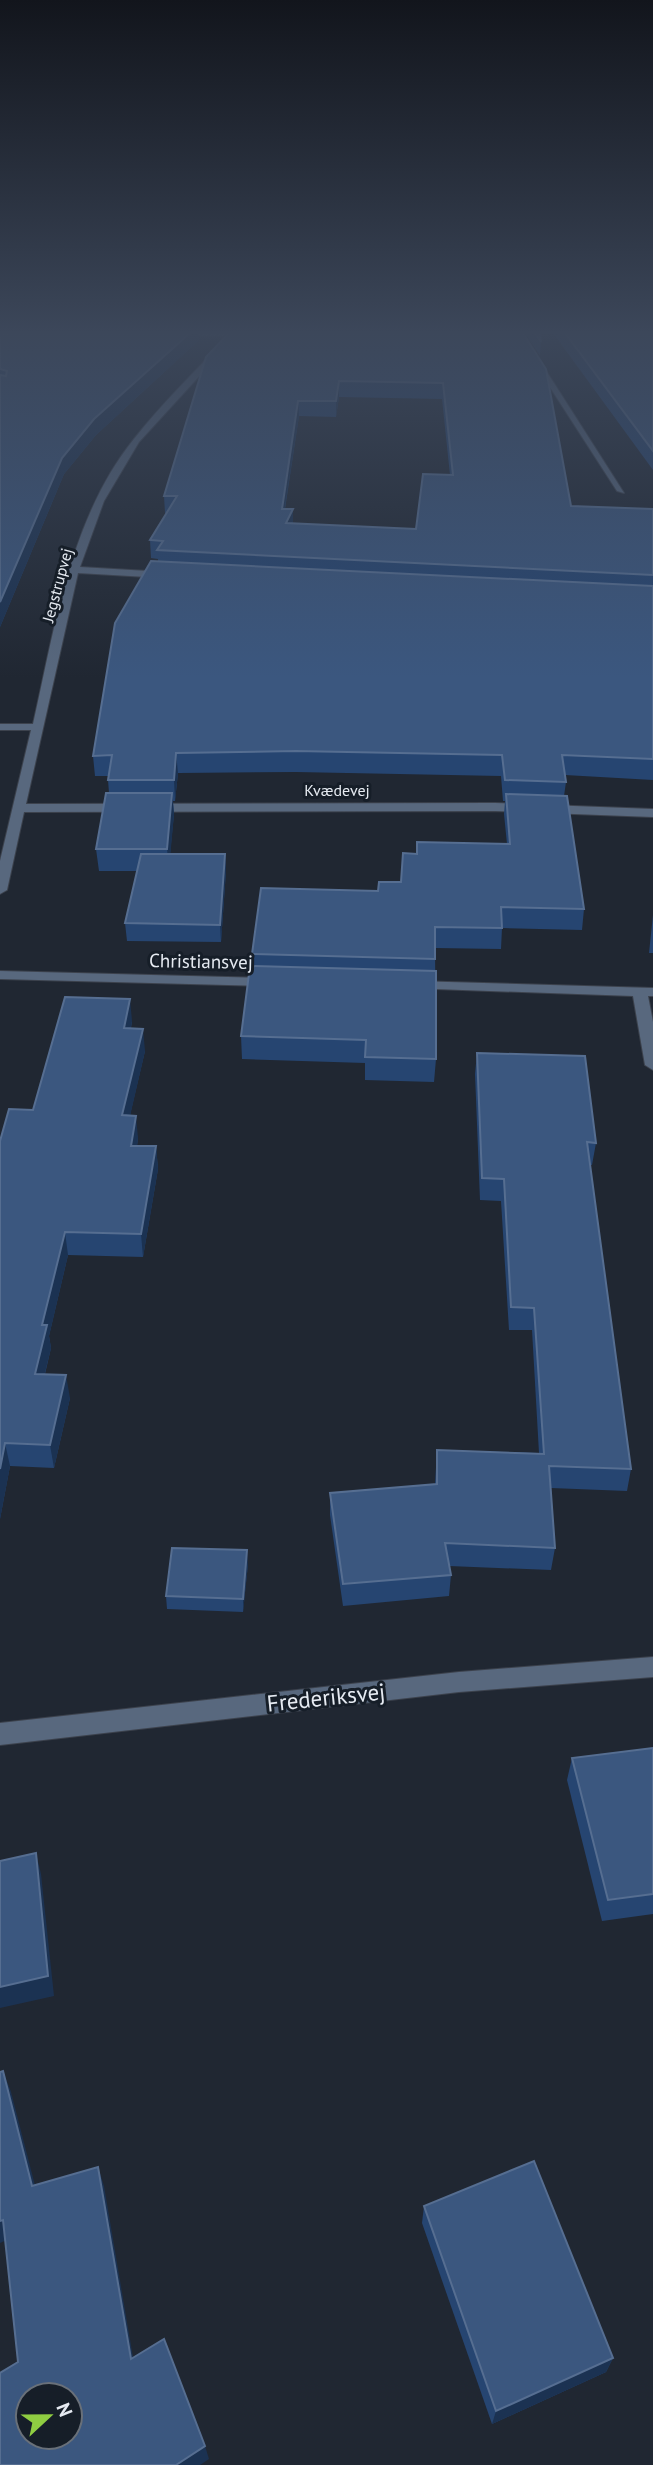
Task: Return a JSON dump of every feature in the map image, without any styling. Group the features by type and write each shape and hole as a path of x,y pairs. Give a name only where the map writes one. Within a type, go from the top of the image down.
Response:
{"street":[{"name":"Jegstrupvej","path":"0,890 74,570 100,501 132,448"},
{"path":"593,448 621,491"},
{"path":"74,570 184,576"},
{"path":"0,727 38,727"},
{"name":"Kvædevej","path":"21,808 495,807 653,813"},
{"name":"Christiansvej","path":"0,975 279,982"},
{"path":"404,985 646,992 653,1065"},
{"name":"Frederiksvej","path":"0,1734 459,1682 653,1667"}],"building":[{"path":"0,448 70,448 62,458 0,602"},
{"path":"178,448 291,448 282,509 293,509 286,523 416,529 423,474 453,475 450,448 560,448 571,506 653,509 653,575 157,550 163,541 150,540 177,496 164,496"},
{"path":"151,561 653,586 653,759 562,755 566,782 505,780 502,755 296,751 176,753 174,780 108,780 112,755 93,756 115,623"},
{"path":"106,793 172,793 167,849 96,849"},
{"path":"506,794 567,796 584,909 501,907 502,928 435,927 435,959 252,954 261,888 378,891 379,882 401,882 403,853 417,854 417,842 510,844"},
{"path":"141,854 225,854 220,925 125,923"},
{"path":"250,966 436,971 436,1059 365,1057 366,1040 241,1036"},
{"path":"65,997 130,999 124,1028 143,1029 122,1115 136,1116 131,1146 156,1146 141,1234 65,1232 42,1325 47,1325 35,1374 66,1375 50,1445 5,1443 0,1469 0,1141 9,1109 33,1110"},
{"path":"477,1053 585,1056 596,1143 587,1142 631,1469 549,1466 555,1548 445,1543 451,1575 343,1584 330,1493 437,1484 437,1450 544,1454 534,1308 511,1307 504,1179 482,1178"},
{"path":"172,1548 247,1550 243,1599 166,1596"},
{"path":"653,1748 653,1894 608,1900 572,1758"},
{"path":"36,1853 48,1976 0,1987 0,1861"},
{"path":"3,2071 32,2186 98,2167 131,2359 164,2339 205,2446 176,2465 0,2465 0,2373 18,2362 3,2220 0,2221 0,2072"},
{"path":"534,2161 613,2358 496,2411 424,2206"}]}
